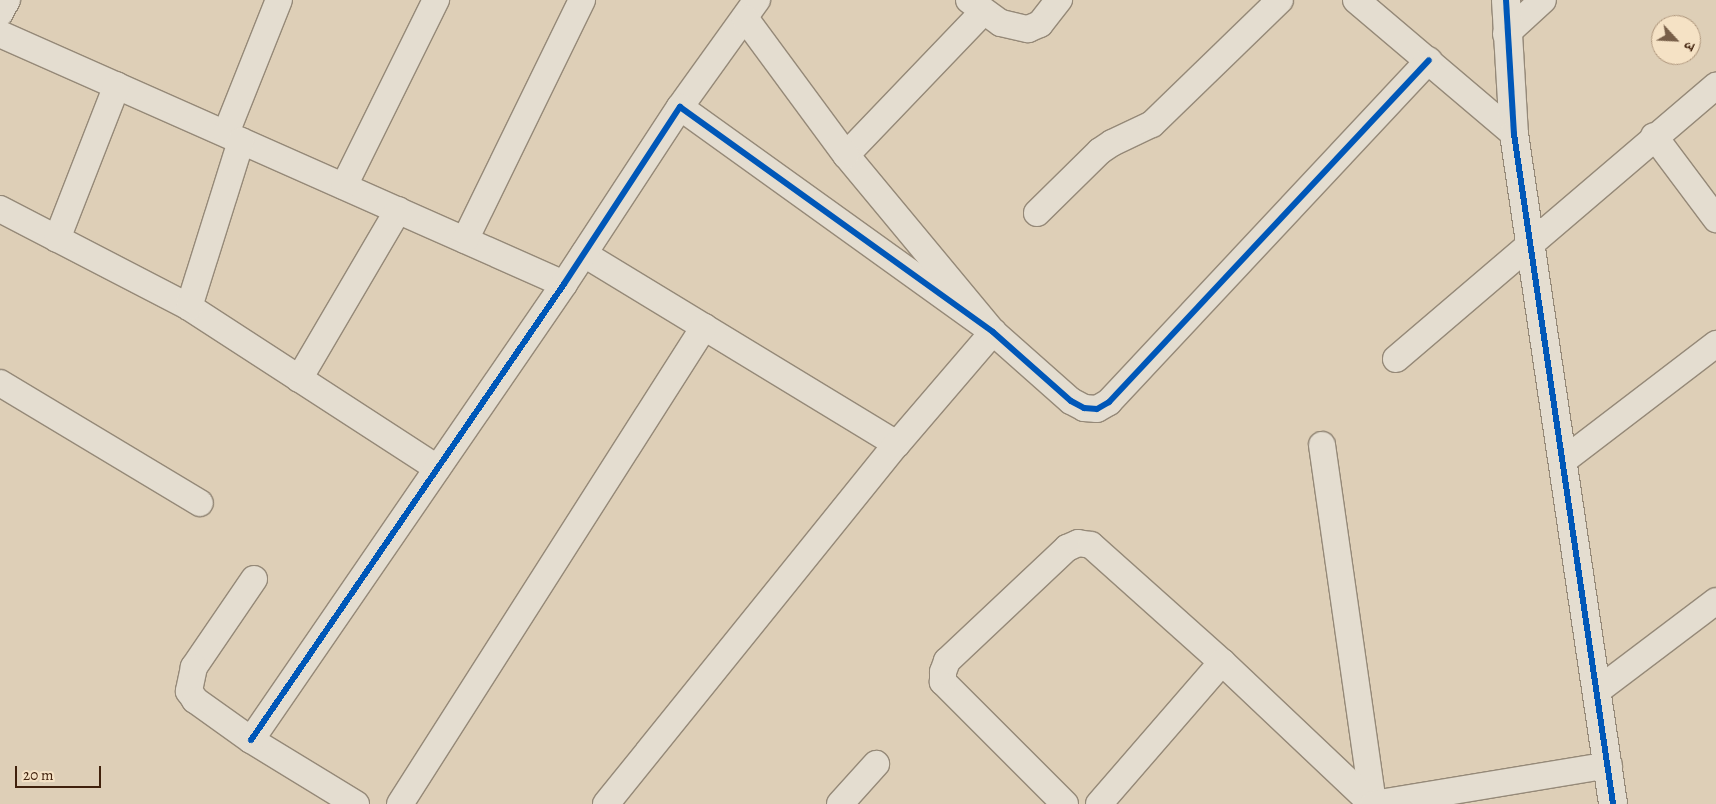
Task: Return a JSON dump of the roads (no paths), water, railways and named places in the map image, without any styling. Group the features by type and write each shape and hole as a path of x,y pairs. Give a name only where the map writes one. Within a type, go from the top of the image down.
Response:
{"street":[{"path":"0,13 7,0"},
{"path":"189,307 234,137 279,0"},
{"path":"344,186 436,0"},
{"path":"465,240 582,0"},
{"path":"846,155 976,6 1001,23 1028,28 1040,24 1060,0"},
{"path":"1037,213 1106,147 1152,124 1280,0"},
{"path":"1356,0 1514,134"},
{"path":"1506,0 1506,34 1514,134 1613,804"},
{"path":"1506,34 1543,0"},
{"path":"251,740 564,284 680,107 751,9 846,155 993,332"},
{"path":"0,34 564,284"},
{"path":"680,107 993,332 1084,408 1096,408 1109,402 1429,60"},
{"path":"57,238 117,85"},
{"path":"1396,358 1531,246 1654,136 1716,86"},
{"path":"1654,136 1716,219"},
{"path":"0,209 189,307 437,468"},
{"path":"299,379 398,210"},
{"path":"584,254 897,444"},
{"path":"400,804 704,327"},
{"path":"606,804 897,444 993,332"},
{"path":"1563,461 1716,344"},
{"path":"0,383 200,503"},
{"path":"1322,446 1373,804"},
{"path":"1065,804 944,682 943,672 947,661 1067,548 1078,543 1090,545 1222,662 1373,804"},
{"path":"254,579 194,667 189,691 195,700 251,740 356,804"},
{"path":"1597,691 1716,601"},
{"path":"1099,804 1222,662"},
{"path":"840,804 876,764"},
{"path":"1373,804 1608,765"}]}
